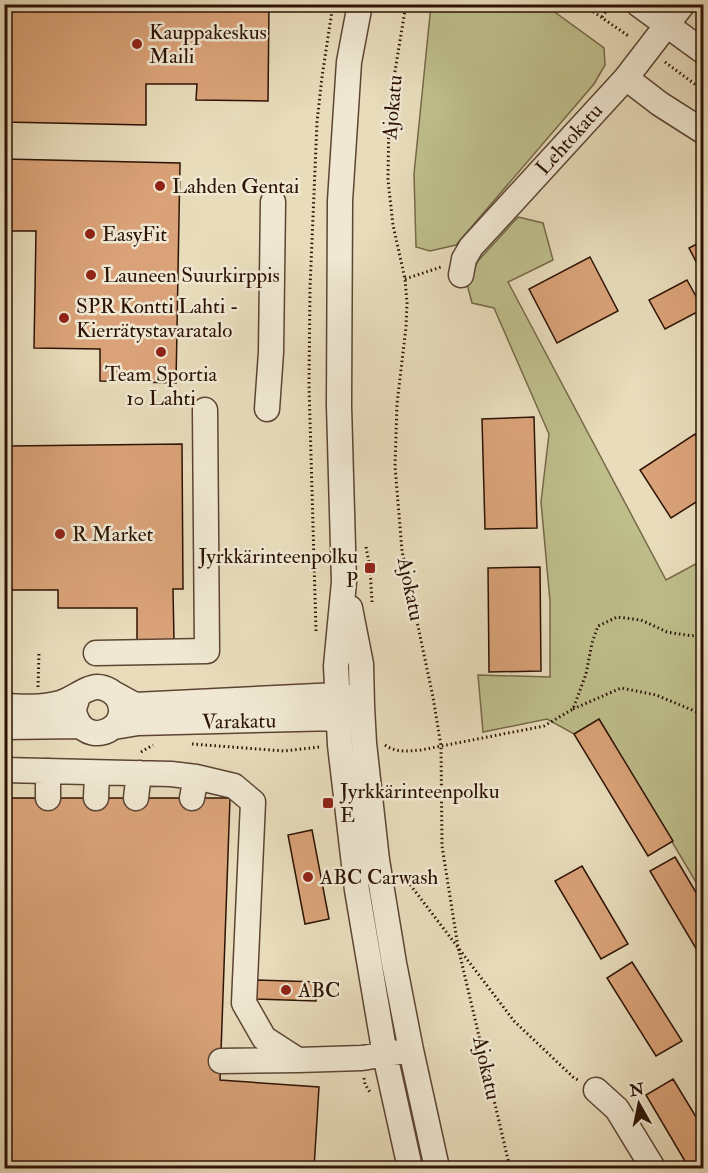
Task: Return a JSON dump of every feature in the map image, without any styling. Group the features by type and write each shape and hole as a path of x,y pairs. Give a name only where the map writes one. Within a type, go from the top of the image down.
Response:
{"street":[{"path":"360,4 349,62 340,201 339,406 344,582 336,666 340,745 357,890 384,1054 410,1168"},
{"path":"638,4 704,52"},
{"name":"Lehtokatu","path":"463,267 471,247 626,78 683,4"},
{"path":"626,78 660,104 704,132"},
{"path":"267,409 271,352 273,202"},
{"path":"96,653 207,651 205,411"},
{"path":"344,582 361,664 364,743 377,860 394,963 437,1168"},
{"path":"4,706 22,707 59,703 78,696 90,688 98,687 108,689 115,694 121,711 119,719 98,729 76,719 74,710 78,696"},
{"name":"Varakatu","path":"115,694 135,705 338,706 362,703"},
{"name":"Varakatu","path":"4,727 98,729 138,723 307,720 338,706"},
{"path":"96,798 99,769 98,729"},
{"path":"4,770 99,769 171,774 194,788 234,786 253,802 244,1003 264,1038 298,1060"},
{"path":"48,771 48,798"},
{"path":"136,798 139,773"},
{"path":"221,1061 362,1058 411,1050"},
{"path":"596,1090 617,1110 654,1168"}],"path":[{"path":"316,633 309,385 310,288 316,122 333,4"},
{"name":"Ajokatu","path":"406,4 389,108 388,180 393,225 405,279 407,303 397,404 395,466 402,551 441,746 442,846 458,947 510,1168"},
{"path":"602,17 610,4"},
{"path":"405,279 463,267"},
{"path":"573,709 586,674 598,626 617,617 641,620 668,632 684,635 692,636 704,632"},
{"path":"382,753 381,742 390,749 404,752 544,726 573,709 621,688 656,695 704,715"},
{"path":"99,769 125,760 157,743"},
{"path":"183,744 285,751 340,745"},
{"path":"396,866 514,1021 573,1077 596,1090"}],"green space":[{"path":"431,5 545,5 604,48 605,65 594,84 456,245 430,251 416,247 414,174"},
{"path":"518,217 543,223 553,260 508,282 666,580 703,560 703,894 599,719 574,734 547,719 483,732 478,675 550,677 550,601 541,502 549,434 494,308 472,303 467,284 478,261"}],"building":[{"name":"Kauppakeskus Maili","path":"4,4 269,4 268,101 196,100 197,84 146,84 146,125 4,122"},
{"path":"4,159 180,163 176,383 100,381 100,349 34,348 36,231 4,231"},
{"path":"704,240 704,277 689,248"},
{"path":"590,257 618,311 557,343 529,289"},
{"path":"687,280 703,309 665,329 649,300"},
{"path":"534,417 537,528 485,529 482,419"},
{"path":"695,434 704,448 704,497 671,518 640,470"},
{"path":"182,444 183,589 173,589 174,640 137,640 137,608 58,608 58,590 9,590 8,446"},
{"path":"540,567 541,671 489,672 488,568"},
{"path":"599,719 673,841 648,856 574,734"},
{"path":"4,798 230,798 220,1080 319,1087 314,1168 4,1168"},
{"name":"ABC Carwash","path":"312,830 329,919 305,924 288,835"},
{"path":"675,857 704,906 704,962 650,871"},
{"path":"582,866 628,944 601,959 555,881"},
{"path":"632,962 682,1041 656,1056 607,978"},
{"name":"ABC","path":"257,980 317,982 316,1001 256,999"},
{"path":"673,1079 704,1130 704,1168 689,1168 646,1095"}],"place":[{"name":"Kauppakeskus Maili","path":"137,44"},
{"name":"Lahden Gentai","path":"160,186"},
{"name":"EasyFit","path":"90,234"},
{"name":"Launeen Suurkirppis","path":"91,275"},
{"name":"SPR Kontti Lahti - Kierrätystavaratalo","path":"64,318"},
{"name":"Team Sportia 10 Lahti","path":"161,352"},
{"name":"R Market","path":"60,534"},
{"name":"Jyrkkärinteenpolku P","path":"370,568"},
{"name":"Jyrkkärinteenpolku E","path":"328,803"},
{"name":"ABC Carwash","path":"308,877"},
{"name":"ABC","path":"286,990"}]}
